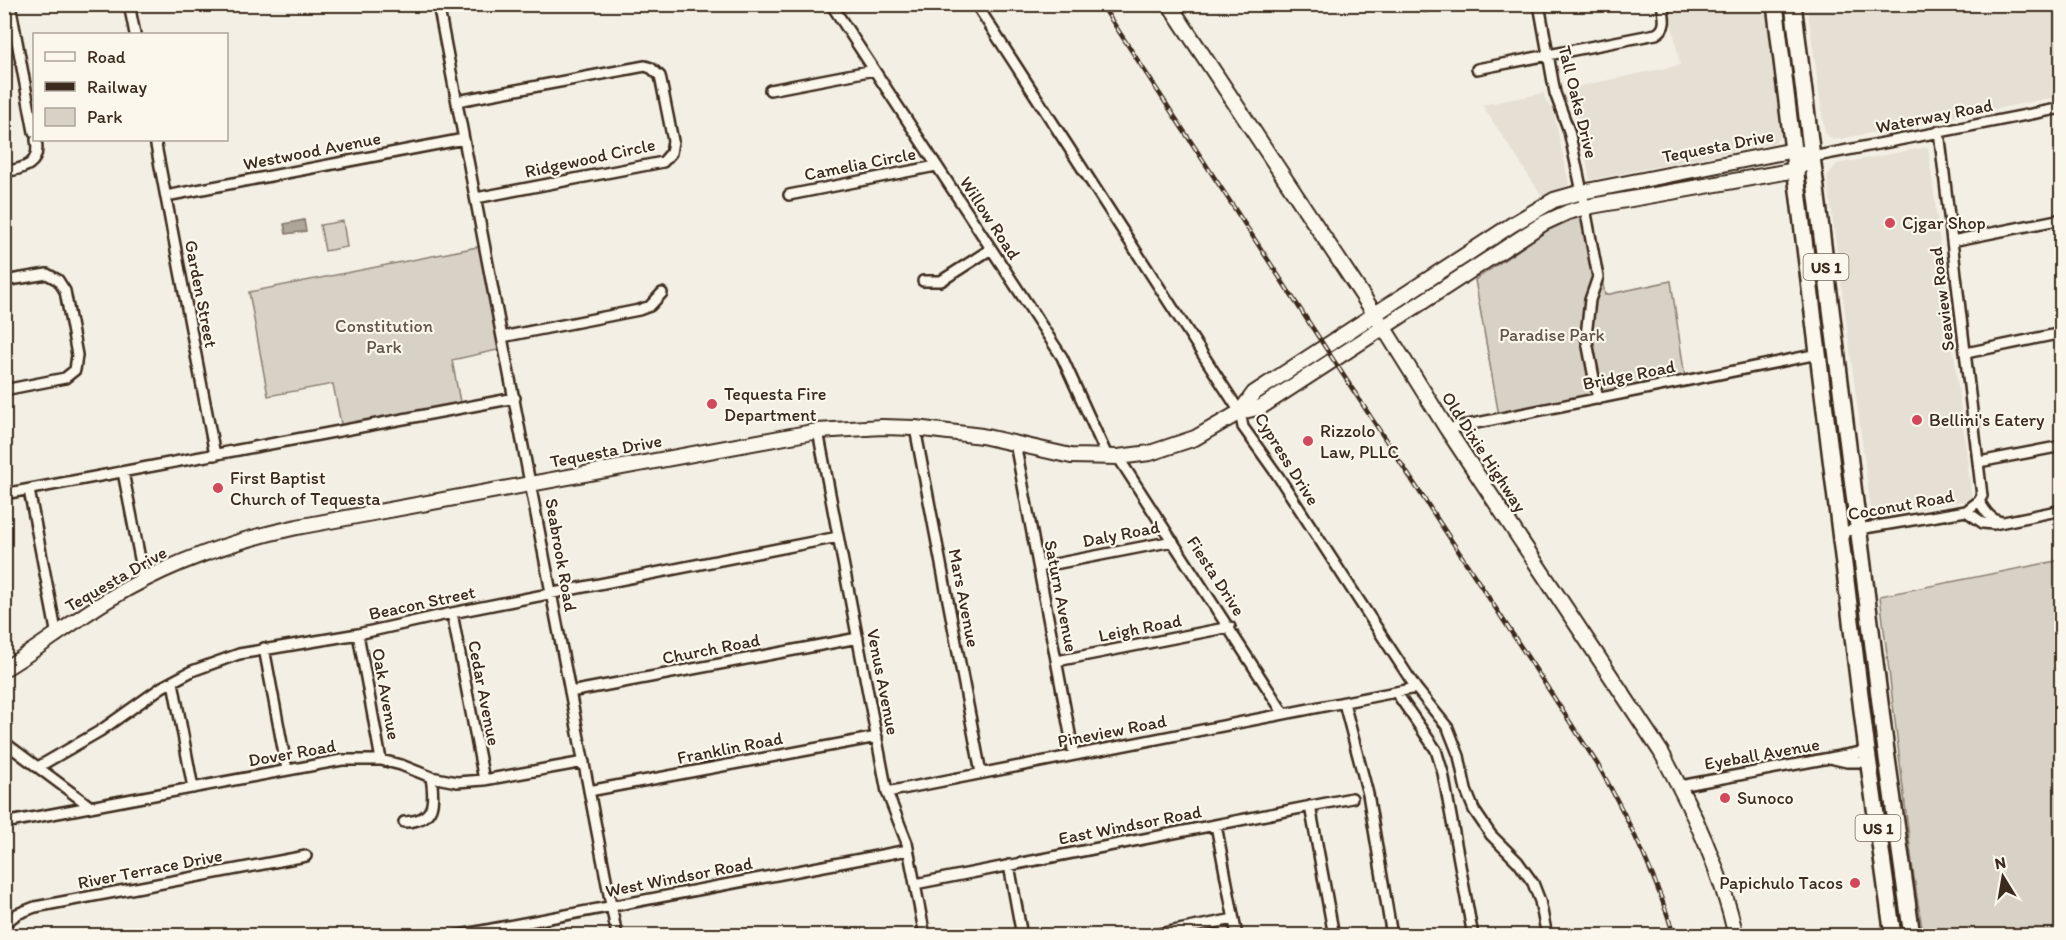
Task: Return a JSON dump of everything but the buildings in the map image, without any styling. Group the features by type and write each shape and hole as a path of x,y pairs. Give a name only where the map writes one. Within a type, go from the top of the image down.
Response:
{"main road":[{"name":"US 1","path":"1775,4 1868,757 1893,936"},
{"name":"US 1","path":"1793,4 1886,751 1912,936"},
{"path":"1864,719 1875,739 1886,751"},
{"path":"1868,757 1880,762 1890,781"}],"street":[{"path":"10,4 33,127"},
{"path":"129,4 135,33"},
{"name":"Seabrook Road","path":"438,4 616,936"},
{"name":"Willow Road","path":"831,4 1064,361 1113,457"},
{"name":"Cypress Drive","path":"976,4 1240,412 1244,427 1415,685 1448,728 1459,756 1468,797 1480,821 1522,867 1533,883 1540,901 1547,936"},
{"name":"Old Dixie Highway","path":"1169,4 1376,315 1447,429 1661,752 1680,786 1709,851 1736,936"},
{"name":"Tall Oaks Drive","path":"1539,4 1555,93 1569,131 1586,207 1598,277 1587,315 1586,336 1598,399"},
{"path":"1477,69 1656,34 1664,26 1662,4"},
{"name":"Ridgewood Circle","path":"457,100 645,66 660,76 673,141 671,153 663,162 476,198"},
{"path":"770,90 874,70"},
{"name":"Waterway Road","path":"1812,156 2061,108"},
{"name":"Seaview Road","path":"1939,131 1982,489 1979,501"},
{"name":"Westwood Avenue","path":"165,196 464,139"},
{"path":"4,172 22,169 33,162 37,151 36,141"},
{"name":"Garden Street","path":"155,141 215,455"},
{"name":"Tequesta Drive","path":"1240,412 1254,393 1554,200 1582,192 1793,150 1812,156"},
{"path":"1796,170 1812,156"},
{"name":"Camelia Circle","path":"789,195 936,166"},
{"name":"Tequesta Drive","path":"4,669 57,636 109,599 144,579 184,560 253,537 297,527 818,431 882,427 915,428 960,433 1071,456 1113,457 1150,453 1195,438 1240,412 1261,407 1544,224 1568,212 1796,170"},
{"path":"1952,241 2061,219"},
{"path":"924,281 941,281 991,249"},
{"path":"4,281 47,274 58,280 65,291 77,355 75,370 65,378 4,390"},
{"path":"502,337 639,310 654,303 662,292"},
{"path":"1966,353 2061,333"},
{"name":"Bridge Road","path":"1447,429 1818,354"},
{"path":"4,494 515,398"},
{"name":"Mars Avenue","path":"915,428 981,773"},
{"name":"Venus Avenue","path":"818,431 887,792 904,831 925,936"},
{"name":"Saturn Avenue","path":"1015,443 1074,755"},
{"path":"1979,462 2061,446"},
{"name":"Fiesta Drive","path":"1113,457 1173,541 1284,714"},
{"path":"123,472 144,579"},
{"path":"29,490 57,636"},
{"path":"2003,522 1996,522 1979,501 1966,511 1983,523 1994,525 2061,510"},
{"name":"Coconut Road","path":"1841,532 1966,511"},
{"name":"Beacon Street","path":"38,767 100,731 162,687 181,676 215,662 264,648 358,634 452,613 838,537"},
{"name":"Daly Road","path":"1039,567 1173,541"},
{"name":"Cedar Avenue","path":"452,613 484,780"},
{"name":"Leigh Road","path":"1057,661 1230,627"},
{"name":"Oak Avenue","path":"358,634 381,760"},
{"name":"Church Road","path":"570,692 858,638"},
{"path":"264,648 287,770"},
{"path":"173,682 193,788"},
{"name":"Pineview Road","path":"887,792 1396,692 1415,685"},
{"path":"1396,692 1436,750 1443,773 1473,936"},
{"path":"1344,702 1368,794 1392,936"},
{"name":"Franklin Road","path":"589,791 877,737"},
{"path":"4,742 91,807"},
{"name":"Eyeball Avenue","path":"1680,786 1832,758 1868,757"},
{"name":"Dover Road","path":"4,823 353,759 381,760 431,777 457,782 484,780 584,762"},
{"path":"404,822 417,822 427,815 433,805 431,777"},
{"name":"East Windsor Road","path":"915,884 1352,798"},
{"path":"1310,806 1334,936"},
{"path":"1216,825 1237,936"},
{"name":"West Windsor Road","path":"455,936 908,850"},
{"name":"River Terrace Drive","path":"4,924 17,914 35,907 306,856"},
{"path":"1009,865 1022,936"},
{"path":"1148,936 1234,919"}],"shaded area":[{"path":"1668,5 1765,5 1782,134 1774,143 1590,180 1576,104 1568,97 1566,89 1680,65"},
{"path":"1807,5 2061,5 2061,96 1834,140 1825,134"},
{"path":"1544,93 1545,100 1553,109 1569,185 1542,196 1482,105"},
{"path":"1928,147 1972,499 1872,517 1827,176 1837,164"},
{"path":"304,220 306,231 286,234 284,224"}],"green space":[{"name":"Paradise Park","path":"1589,212 1605,295 1671,281 1685,378 1499,416 1475,280 1558,223"},
{"path":"343,221 347,247 325,251 320,225"},
{"name":"Constitution Park","path":"483,246 502,349 452,360 461,407 342,429 333,384 268,396 249,292"},
{"path":"2061,560 2061,935 1923,935 1913,871 1880,596"}],"railway":[{"path":"1101,4 1598,765 1641,848 1674,936"}],"place":[{"name":"Cjgar Shop","path":"1890,223"},
{"name":"Tequesta Fire Department","path":"712,404"},
{"name":"Bellini's Eatery","path":"1917,420"},
{"name":"Rizzolo Law, PLLC","path":"1308,441"},
{"name":"First Baptist Church of Tequesta","path":"218,488"},
{"name":"Sunoco","path":"1725,798"},
{"name":"Papichulo Tacos","path":"1855,883"}]}
